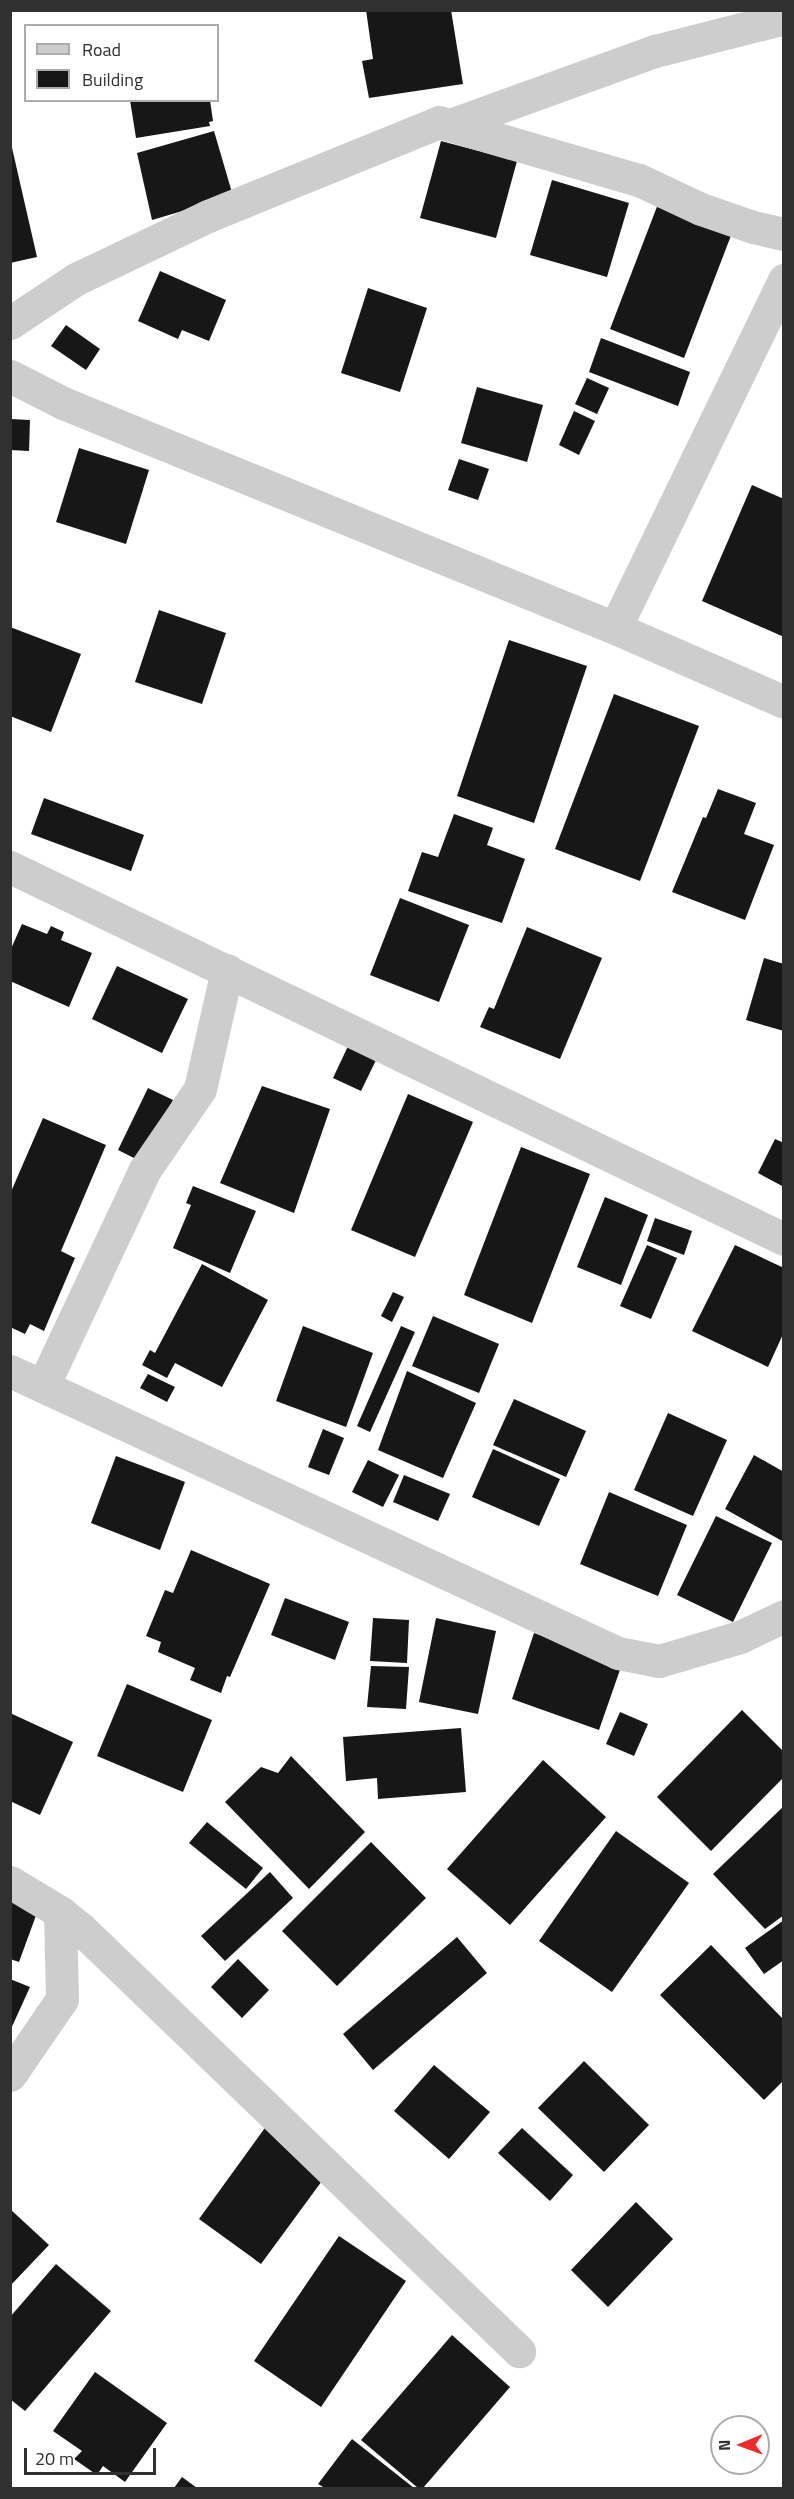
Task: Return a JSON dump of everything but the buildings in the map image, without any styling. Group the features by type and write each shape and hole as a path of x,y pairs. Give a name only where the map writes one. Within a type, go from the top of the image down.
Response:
{"street":[{"path":"453,124 655,51 783,18"},
{"path":"10,323 76,279 208,216 439,122 453,124 639,180 701,209 753,227 783,234"},
{"path":"615,628 783,280"},
{"path":"10,376 63,403 615,628 783,702"},
{"path":"10,867 783,1239"},
{"path":"43,1386 144,1171 200,1089 227,970"},
{"path":"10,1371 618,1653 659,1661 740,1637 783,1616"},
{"path":"10,1882 60,1912 519,2351"},
{"path":"10,2074 62,1999 60,1912"}]}
